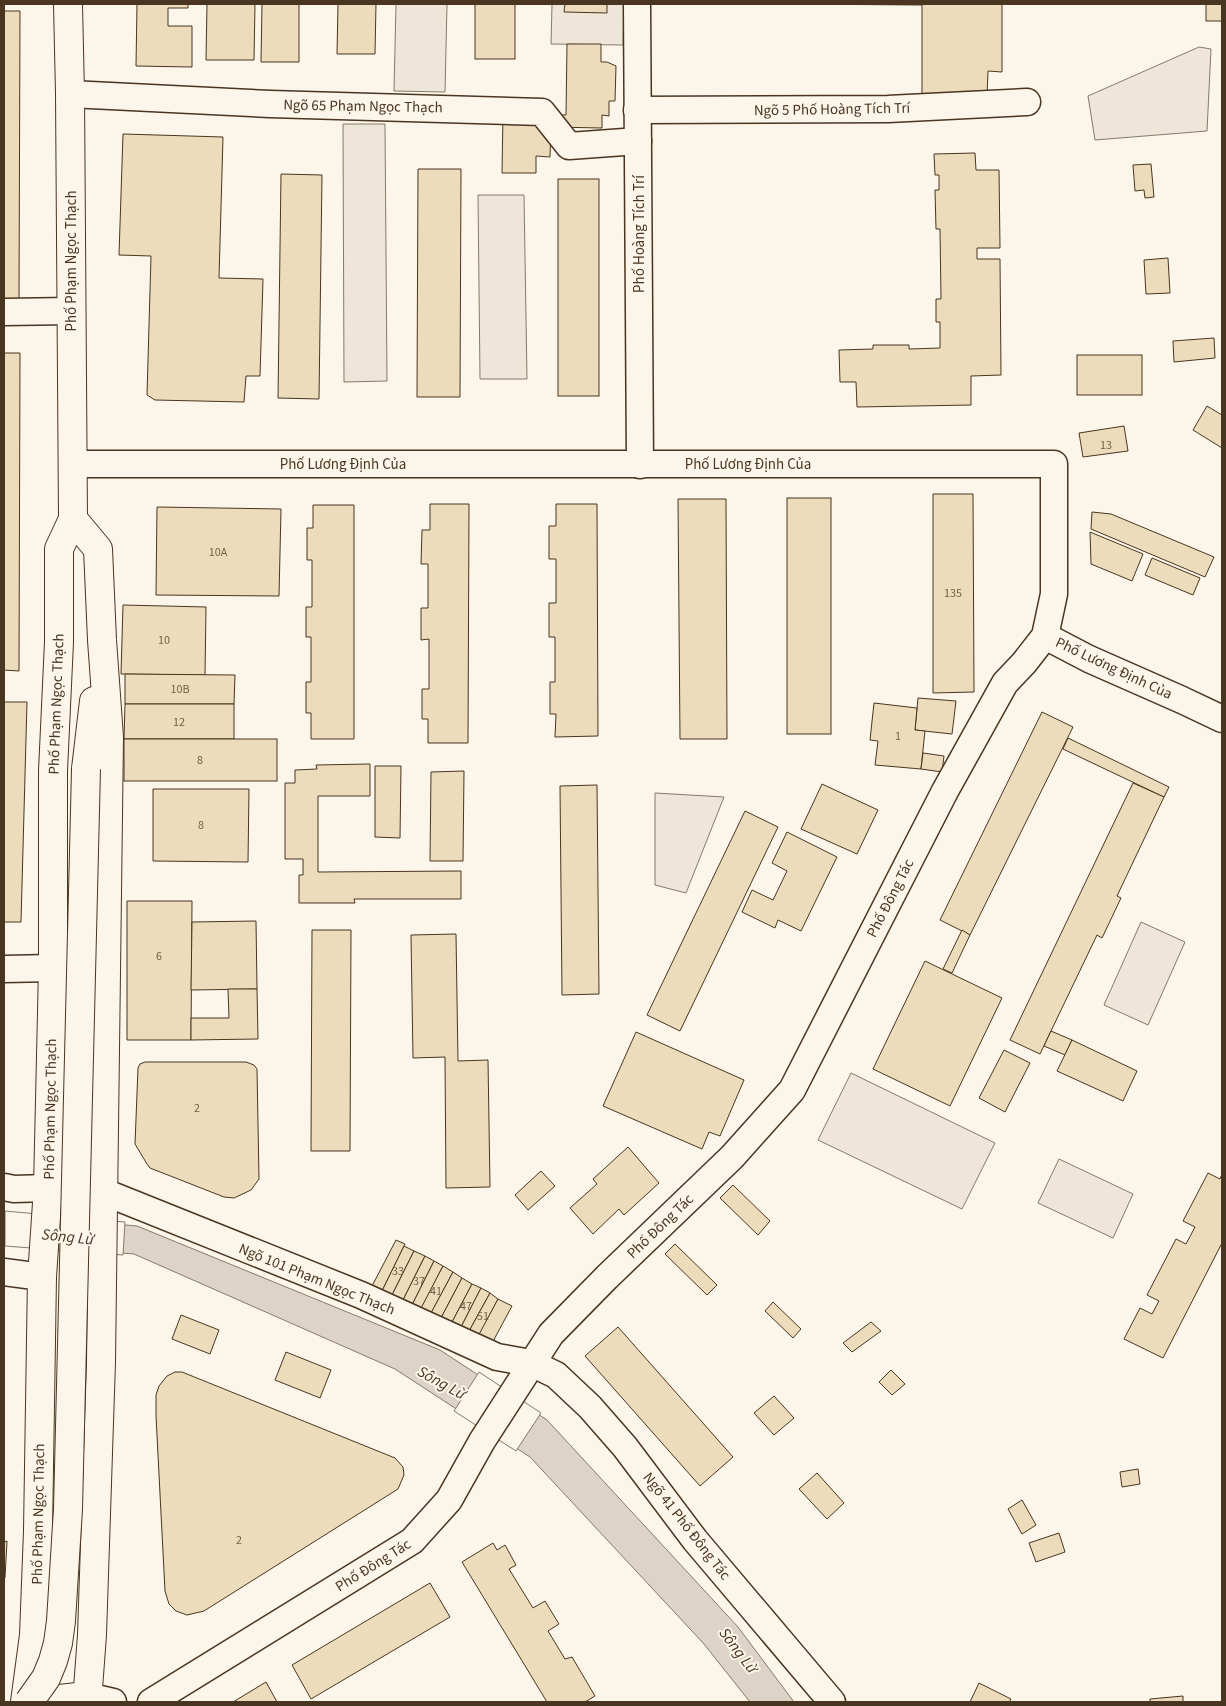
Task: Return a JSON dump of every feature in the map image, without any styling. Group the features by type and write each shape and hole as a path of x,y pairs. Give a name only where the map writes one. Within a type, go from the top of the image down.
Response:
{"main road":[{"name":"Phố Phạm Ngọc Thạch","path":"25,1702 34,1635 38,1531 42,1277 48,1188 53,968 53,771 59,642 59,549 73,518 68,4"},
{"path":"30,1702 87,1699 92,1635 96,1530 103,1279 109,737 98,549 73,518"},
{"path":"30,1702 46,1678 53,1661 61,1621 68,1510 86,769 102,640"},
{"path":"59,642 86,769"},
{"path":"38,1531 96,1530"}],"street":[{"name":"Phố Hoàng Tích Trí","path":"637,4 640,465"},
{"name":"Ngõ 65 Phạm Ngọc Thạch","path":"70,94 270,104 542,112 569,146 638,140"},
{"name":"Ngõ 5 Phố Hoàng Tích Trí","path":"637,110 888,109 1027,102"},
{"path":"4,312 71,311"},
{"name":"Phố Lương Định Của","path":"73,464 1054,464 1054,594 1045,636 1089,659 1222,719"},
{"name":"Phố Đông Tác","path":"151,1702 412,1541 449,1500 482,1441 550,1334 732,1157 792,1090 945,791 1005,683 1024,663 1045,636"},
{"path":"4,969 53,968"},
{"path":"4,1187 14,1189 48,1188"},
{"name":"Ngõ 101 Phạm Ngọc Thạch","path":"103,1199 361,1295 497,1357 524,1373"},
{"path":"4,1272 42,1277"},
{"name":"Ngõ 41 Phố Đông Tác","path":"524,1373 556,1375 590,1406 625,1447 695,1540 832,1702"},
{"path":"87,1699 113,1702"}],"shaded area":[{"path":"396,4 447,4 445,92 394,91"},
{"path":"552,4 624,4 623,45 551,44"},
{"path":"1199,47 1211,49 1207,131 1095,140 1088,96"},
{"path":"343,124 385,124 387,381 344,382"},
{"path":"478,195 524,195 527,379 480,379"},
{"path":"655,793 724,797 686,893 655,885"},
{"path":"1141,922 1185,942 1148,1025 1104,1005"},
{"path":"851,1073 995,1143 962,1209 818,1140"},
{"path":"1059,1159 1133,1194 1113,1238 1038,1203"}],"water":[{"name":"Sông Lừ","path":"4,1214 137,1226 440,1350 547,1420 738,1627 794,1702 750,1702 704,1644 530,1457 395,1369 134,1254 4,1243"}],"pier":[{"path":"5,1211 125,1222 123,1255 5,1246"},
{"path":"479,1372 541,1413 516,1451 454,1411"}],"building":[{"path":"137,4 188,4 188,8 168,8 168,26 192,26 192,67 136,66"},
{"path":"207,4 255,4 254,60 206,60"},
{"path":"262,4 299,4 299,62 261,62"},
{"path":"338,4 376,4 375,54 337,54"},
{"path":"475,4 515,4 515,59 475,59"},
{"path":"565,4 607,4 607,13 564,12"},
{"path":"788,4 1002,4 1002,72 988,71 987,97 922,97 922,5"},
{"path":"1206,4 1222,4 1222,21 1206,21"},
{"path":"4,11 20,11 19,299 4,299"},
{"path":"567,44 601,44 601,62 607,62 616,66 615,101 609,101 609,116 602,115 602,128 551,127 550,157 536,156 536,173 502,173 503,114 566,115"},
{"path":"123,134 223,137 219,278 263,279 260,376 246,376 244,402 155,400 147,395 151,256 119,255"},
{"path":"975,153 976,170 999,170 1000,248 977,248 977,259 1000,259 1001,375 971,376 971,405 857,407 856,382 840,382 839,350 873,349 873,345 909,345 909,349 940,348 940,322 936,322 936,299 941,299 940,229 936,229 935,190 939,190 939,175 935,175 934,154"},
{"path":"1151,164 1154,197 1145,198 1144,190 1135,191 1133,165"},
{"path":"418,169 461,169 460,397 417,397"},
{"path":"281,174 322,175 319,399 278,398"},
{"path":"558,179 599,179 599,396 558,396"},
{"path":"1168,258 1170,293 1146,294 1144,260"},
{"path":"1214,338 1215,358 1174,362 1173,341"},
{"path":"4,353 20,353 19,671 4,670"},
{"path":"1077,355 1142,355 1142,395 1077,395"},
{"path":"1207,406 1222,415 1222,448 1193,430"},
{"path":"1124,426 1128,451 1083,457 1079,433"},
{"path":"933,494 973,494 974,692 933,693"},
{"path":"787,498 831,498 831,734 787,734"},
{"path":"678,499 726,499 727,739 680,739"},
{"path":"430,504 469,504 468,743 428,743 428,719 422,719 422,689 429,689 429,639 421,640 421,608 428,608 428,564 421,564 422,530 430,530"},
{"path":"556,504 597,504 598,736 555,737 556,714 550,714 550,682 555,682 555,637 549,637 549,603 556,603 556,559 549,559 549,526 556,526"},
{"path":"313,505 354,505 354,739 311,739 311,713 306,713 306,682 311,682 311,637 306,637 306,607 312,607 312,560 307,560 307,528 313,528"},
{"path":"157,507 281,509 279,596 156,595"},
{"path":"1092,512 1111,514 1214,557 1205,577 1091,529"},
{"path":"1090,532 1143,554 1132,581 1091,564"},
{"path":"1152,558 1200,578 1193,595 1145,575"},
{"path":"123,605 206,607 205,675 121,674"},
{"path":"125,674 235,675 234,704 125,704"},
{"path":"918,698 956,701 952,734 915,730"},
{"path":"4,702 27,702 21,922 4,922"},
{"path":"874,703 917,708 915,730 925,731 921,769 875,765 878,741 870,740"},
{"path":"125,704 234,704 234,739 124,739"},
{"path":"1042,712 1073,727 970,935 940,920"},
{"path":"1068,738 1169,787 1164,797 1063,749"},
{"path":"124,739 277,739 277,781 124,781"},
{"path":"923,753 944,756 942,772 921,769"},
{"path":"370,764 370,796 318,796 318,872 461,871 461,899 354,899 355,903 299,903 299,875 303,875 303,859 285,859 285,783 295,783 295,770 317,769 316,765"},
{"path":"375,766 401,766 400,838 375,837"},
{"path":"464,771 463,861 430,861 431,772"},
{"path":"1133,783 1164,797 1117,896 1121,898 1102,938 1097,935 1040,1054 1010,1040"},
{"path":"822,784 878,810 857,854 801,829"},
{"path":"597,785 599,994 562,995 560,786"},
{"path":"153,789 249,789 248,862 153,861"},
{"path":"745,811 778,827 680,1031 647,1015"},
{"path":"787,832 837,857 801,931 778,920 775,928 742,912 752,890 773,900 787,871 772,863"},
{"path":"127,901 192,901 191,1040 127,1040"},
{"path":"256,921 257,989 191,990 192,922"},
{"path":"312,930 351,930 350,1151 311,1151"},
{"path":"962,930 970,935 952,973 943,969"},
{"path":"456,934 458,1061 488,1060 490,1187 446,1188 445,1057 413,1058 411,935"},
{"path":"925,961 1002,998 950,1106 873,1069"},
{"path":"228,989 257,989 258,1039 191,1040 191,1018 229,1018"},
{"path":"1051,1031 1072,1040 1065,1055 1044,1046"},
{"path":"636,1032 744,1080 720,1136 709,1132 702,1149 603,1106"},
{"path":"1072,1040 1137,1071 1123,1101 1057,1071"},
{"path":"1004,1050 1030,1063 1005,1112 979,1098"},
{"path":"145,1062 246,1062 254,1065 257,1069 259,1179 251,1190 234,1198 224,1197 150,1168 135,1144 138,1068 140,1064"},
{"path":"628,1147 659,1183 624,1215 619,1209 593,1234 570,1208 597,1184 593,1179"},
{"path":"541,1171 555,1186 528,1210 515,1195"},
{"path":"1208,1173 1220,1179 1222,1174 1222,1243 1163,1358 1124,1339 1140,1308 1152,1314 1159,1301 1147,1295 1176,1239 1186,1244 1195,1227 1183,1221"},
{"path":"733,1185 770,1221 758,1235 720,1198"},
{"path":"396,1240 405,1244 382,1291 372,1286"},
{"path":"675,1244 717,1285 707,1295 665,1254"},
{"path":"404,1246 414,1251 392,1295 382,1291"},
{"path":"414,1251 425,1256 403,1300 392,1295"},
{"path":"425,1256 434,1261 411,1307 402,1302"},
{"path":"434,1261 443,1266 420,1311 411,1307"},
{"path":"443,1266 453,1272 429,1317 419,1312"},
{"path":"453,1272 462,1278 441,1318 431,1313"},
{"path":"462,1278 472,1284 451,1324 441,1318"},
{"path":"472,1284 481,1288 460,1329 451,1324"},
{"path":"481,1288 490,1293 468,1333 460,1329"},
{"path":"490,1293 498,1299 478,1338 468,1333"},
{"path":"498,1299 512,1306 490,1347 476,1340"},
{"path":"773,1302 801,1329 793,1338 765,1311"},
{"path":"181,1315 219,1330 210,1354 172,1339"},
{"path":"871,1322 881,1331 852,1352 843,1343"},
{"path":"618,1327 733,1457 700,1486 585,1356"},
{"path":"286,1352 331,1370 320,1398 275,1380"},
{"path":"891,1370 905,1384 892,1395 879,1382"},
{"path":"175,1372 182,1372 395,1458 403,1467 404,1475 398,1489 204,1611 187,1615 176,1611 169,1604 165,1591 156,1416 156,1395 159,1386 167,1376"},
{"path":"774,1396 794,1418 774,1435 754,1413"},
{"path":"1138,1469 1140,1484 1122,1487 1120,1472"},
{"path":"817,1473 844,1503 827,1519 799,1489"},
{"path":"1022,1500 1036,1525 1022,1534 1008,1509"},
{"path":"1059,1533 1065,1552 1036,1562 1029,1543"},
{"path":"7,1541 5,1578 4,1578 4,1542"},
{"path":"493,1543 497,1550 505,1545 516,1565 509,1569 533,1608 545,1601 559,1624 548,1631 565,1659 572,1657 595,1696 585,1702 547,1702 462,1562"},
{"path":"430,1583 450,1617 311,1699 292,1665"},
{"path":"266,1682 277,1702 233,1702"},
{"path":"979,1683 1011,1699 1009,1702 970,1702"},
{"path":"1183,1696 1183,1702 1150,1702 1150,1699"}]}
